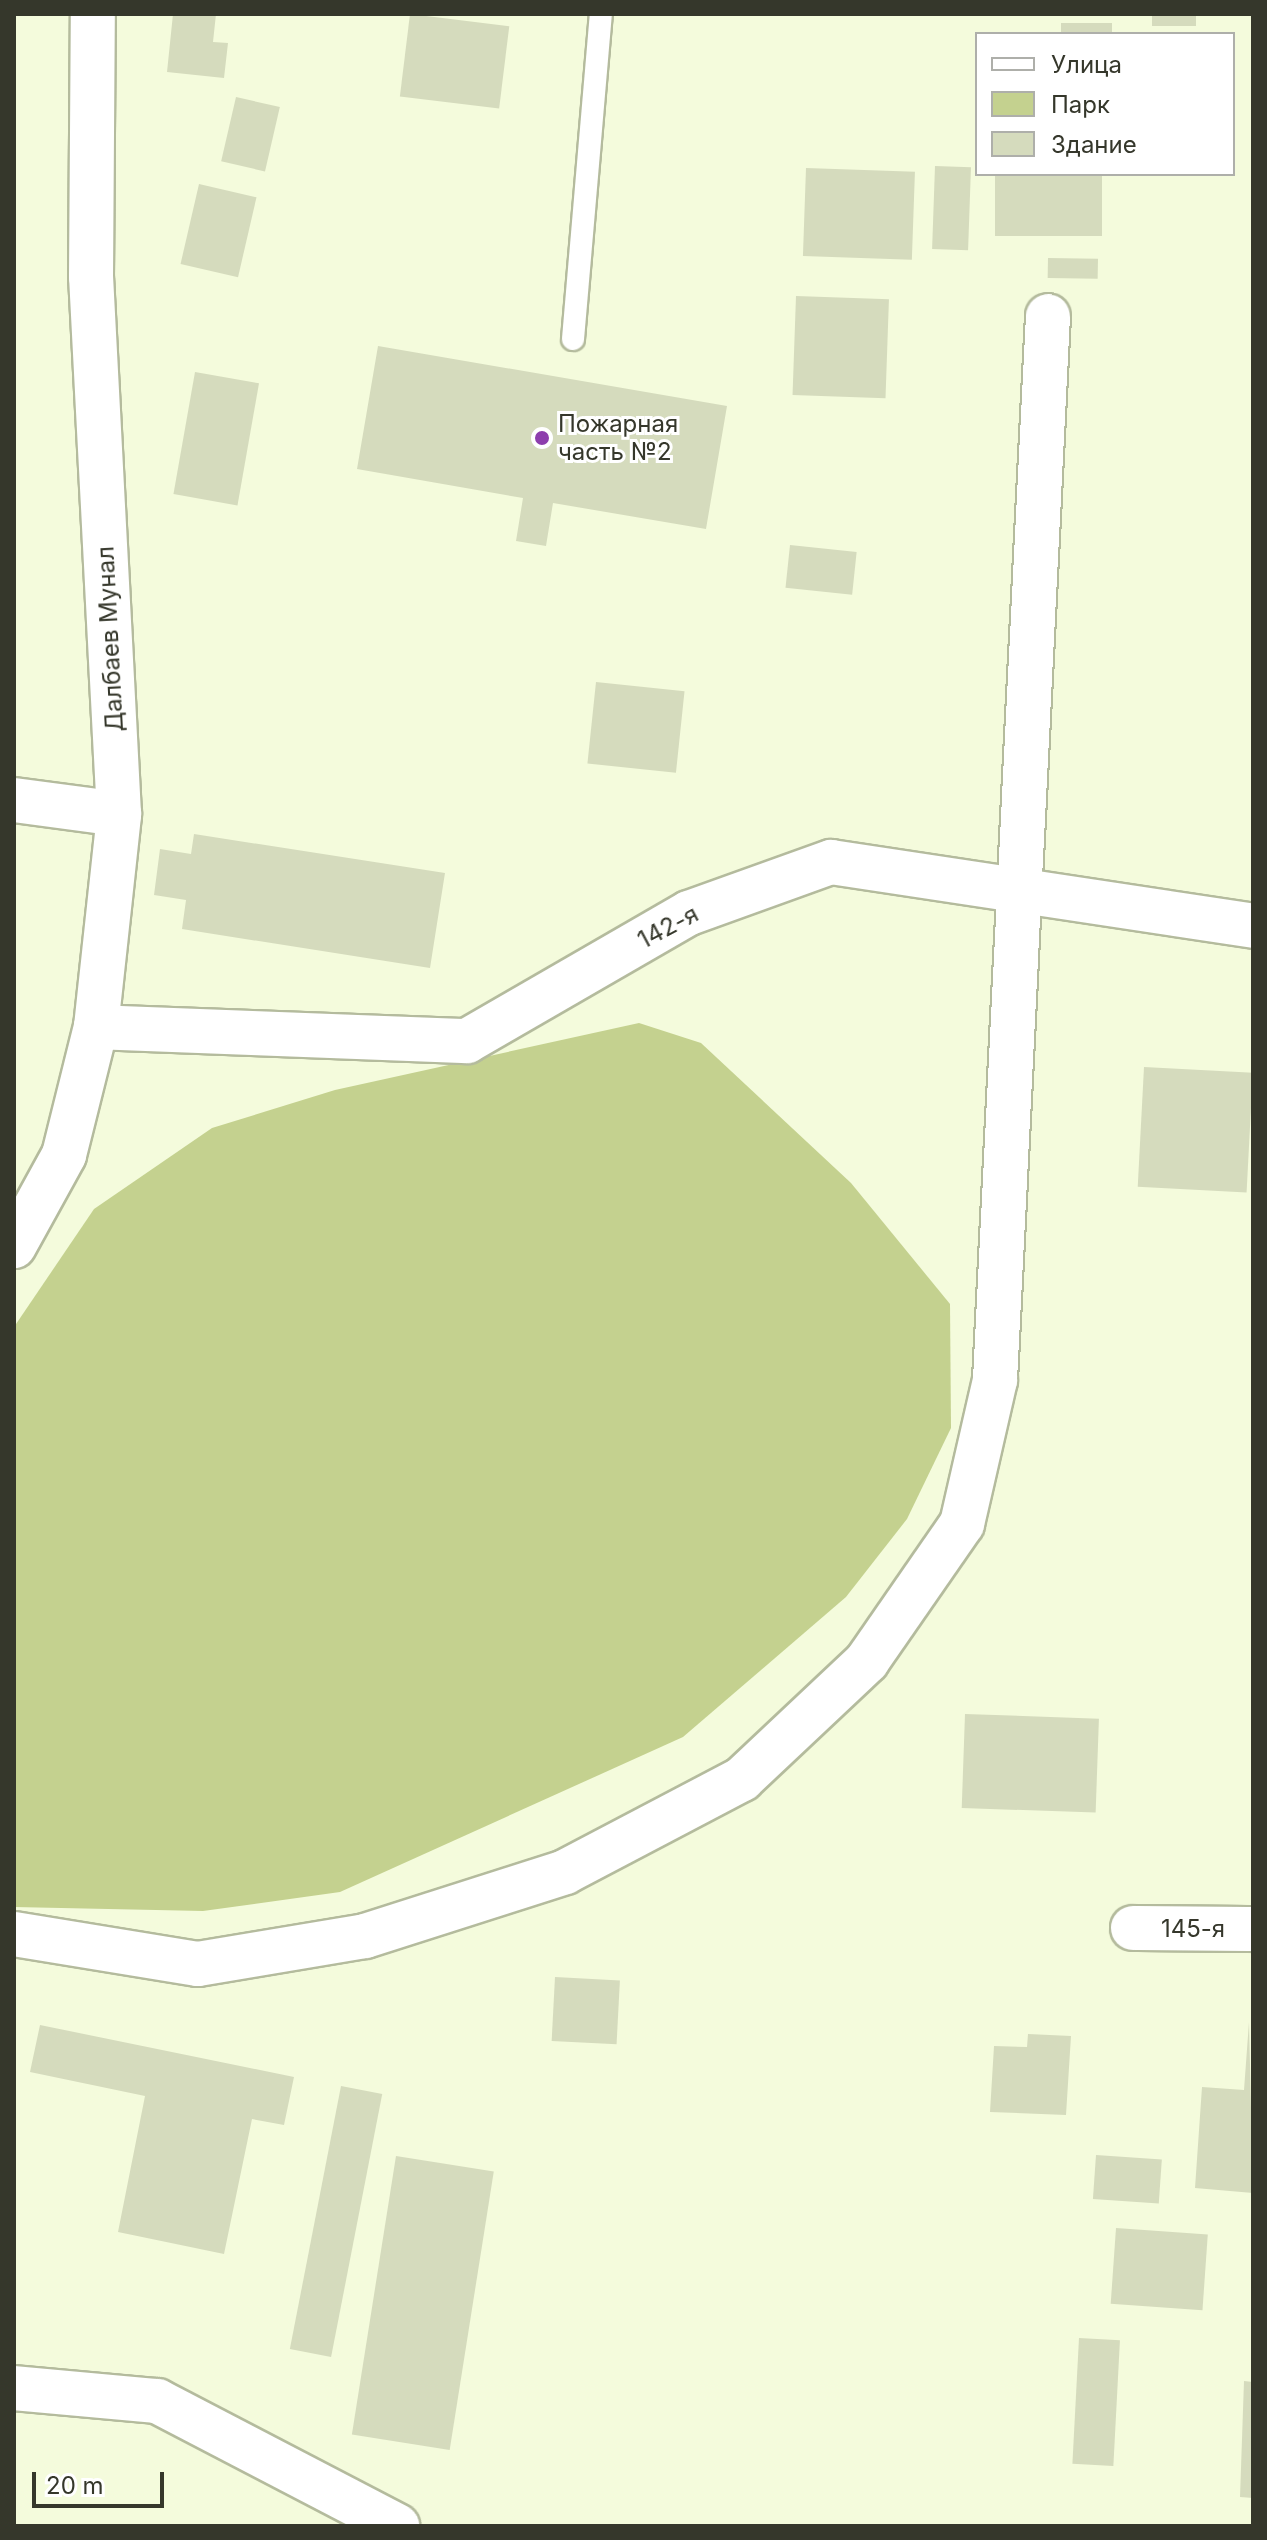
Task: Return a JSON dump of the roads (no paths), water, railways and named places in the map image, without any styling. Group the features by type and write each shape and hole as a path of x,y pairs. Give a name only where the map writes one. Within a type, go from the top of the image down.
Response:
{"street":[{"name":"Далбаев Мунал","path":"14,1246 64,1155 96,1027 119,814 91,277 93,14"},
{"path":"14,1934 198,1964 365,1936 565,1872 742,1779 867,1661 962,1524 995,1380 1048,316"},
{"path":"14,800 119,814"},
{"name":"142-я","path":"96,1027 467,1041 689,913 831,862 1020,888 1253,926"},
{"name":"145-я","path":"1133,1928 1253,1929"},
{"path":"14,2388 157,2401 397,2526"}],"lane":[{"path":"573,339 601,14"}],"place":[{"name":"Пожарная часть №2","path":"542,438"}]}
